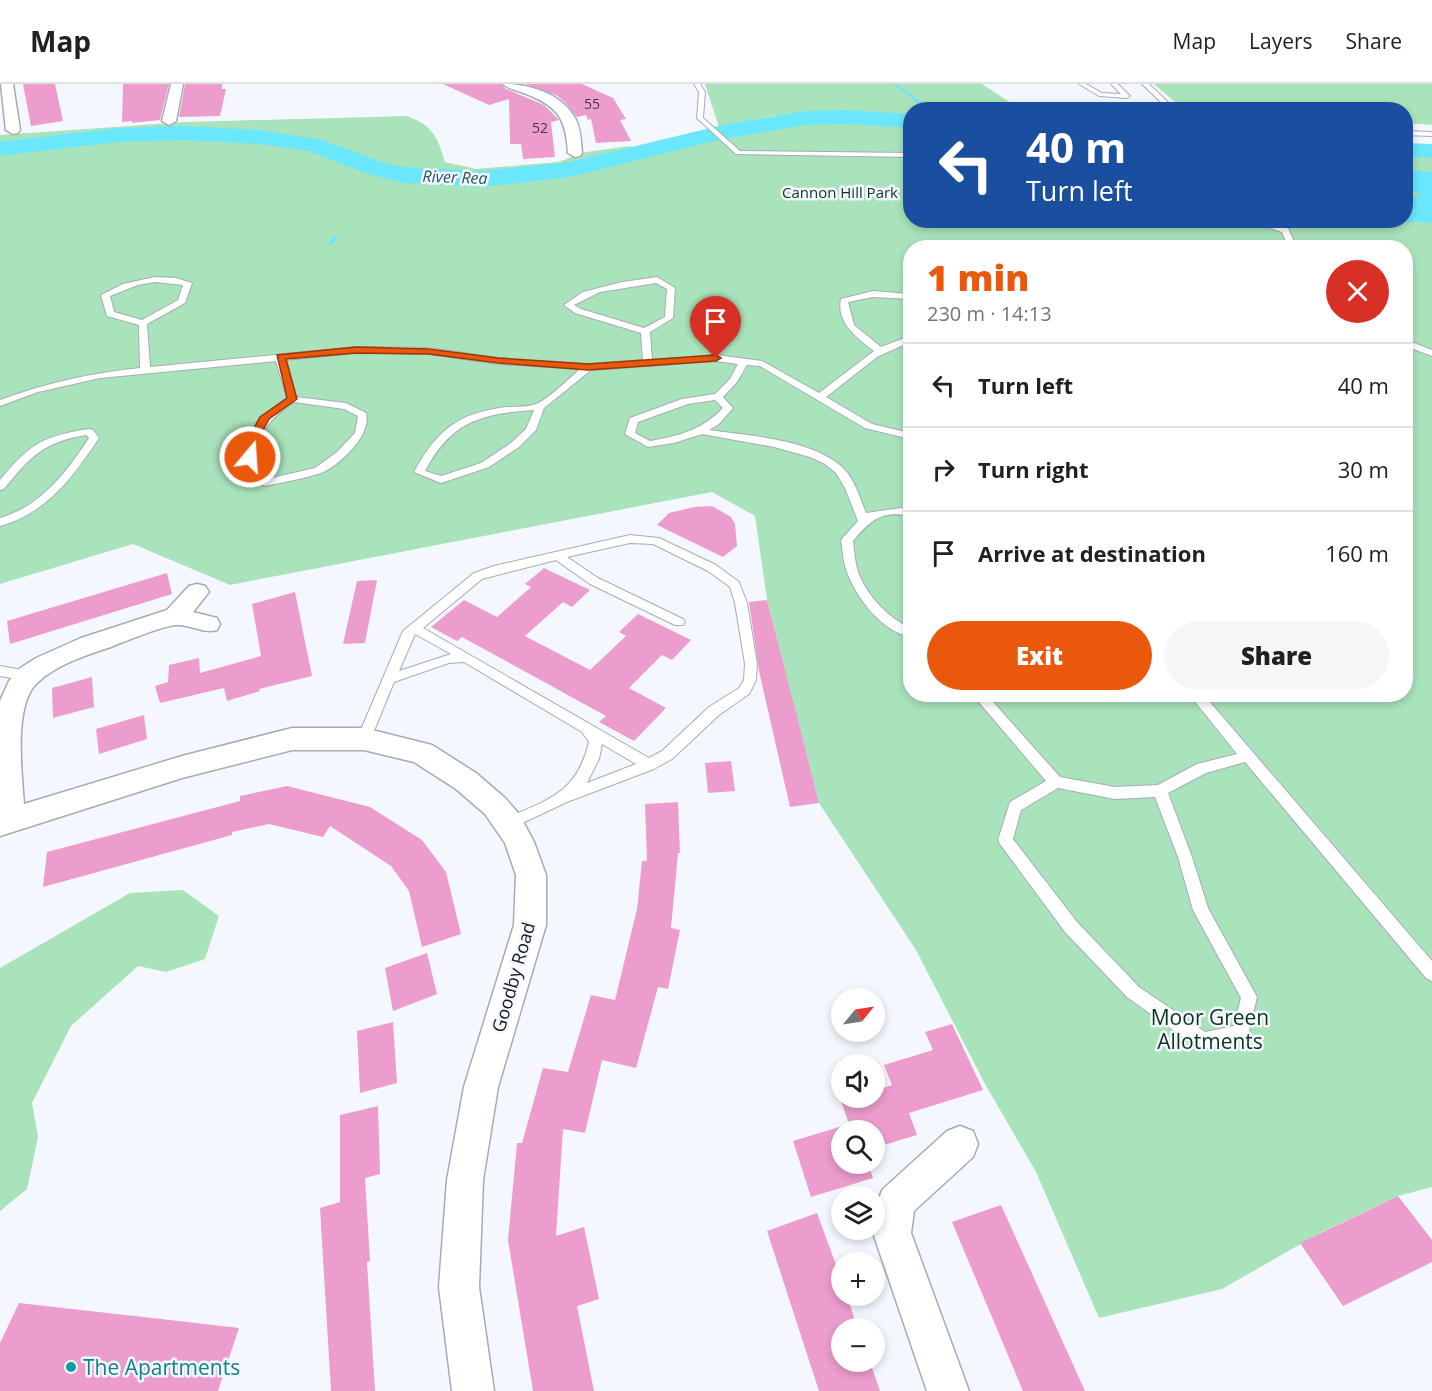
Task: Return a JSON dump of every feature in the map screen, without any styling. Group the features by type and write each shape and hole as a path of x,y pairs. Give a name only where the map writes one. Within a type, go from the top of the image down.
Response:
{"street":[{"path":"8,84 13,130"},
{"path":"169,122 177,84"},
{"path":"509,84 551,102 567,116 573,132 575,153"},
{"path":"5,822 12,704 19,685 28,676 60,656 176,616 197,592"},
{"path":"176,616 208,624"},
{"name":"Goodby Road","path":"5,822 182,767 292,739 364,739 422,753 466,781 495,806 509,822 531,875 530,925 481,1087 465,1180 459,1287 473,1391"},
{"path":"948,1391 892,1233 896,1202 960,1144"}],"lane":[{"path":"697,84 702,92 700,118 738,153 903,155"},
{"path":"1082,84 1101,95 1127,96 1114,84"},
{"path":"1145,84 1164,102"},
{"path":"1413,133 1432,134"},
{"path":"1278,228 1285,230 1289,240"},
{"path":"166,278 188,283 182,301 143,323 110,314 105,295 131,282 166,278"},
{"path":"657,280 671,288 669,318 645,331 578,311 568,305 576,297 657,280"},
{"path":"879,351 856,333 845,318 844,301 873,294 903,296"},
{"path":"143,323 146,370"},
{"path":"645,331 648,361"},
{"path":"818,398 879,351 903,340"},
{"path":"1413,346 1432,353"},
{"path":"0,403 35,390 100,375 356,350 429,351 498,360 588,367 716,358 762,364 869,426 903,434"},
{"path":"280,357 292,399"},
{"path":"718,397 728,408 715,422 699,431 674,440 648,444 630,434 634,420 694,399 718,397 734,380 744,361"},
{"path":"540,406 491,410 454,425 430,449 419,472 441,480 485,465 516,445 531,430 540,406 588,367"},
{"path":"292,399 346,406 363,415 360,434 341,454 319,470 265,483 249,470 251,444 265,417 292,399"},
{"path":"699,431 797,449 825,457 841,471 864,521"},
{"path":"0,487 30,451 47,440 89,432 94,438 79,460 40,505 16,519 0,522"},
{"path":"903,511 869,516 847,540 853,573 867,596 887,620 903,629"},
{"path":"364,739 407,634 484,573 630,539 655,540 722,573 738,591 751,664 750,680 744,691 714,711 667,755 649,765 568,796 509,822"},
{"path":"558,556 594,582 679,622"},
{"path":"414,628 649,765"},
{"path":"389,679 448,659 465,657"},
{"path":"0,671 28,676"},
{"path":"985,702 1056,783"},
{"path":"1203,702 1432,973"},
{"path":"568,796 586,774 594,755 596,741 587,728"},
{"path":"1160,791 1185,857 1201,910 1249,997 1241,1033 1203,1041 1133,992 1071,927 1005,840 1015,806 1056,783 1115,793 1160,791 1202,768 1250,756"}],"green space":[{"path":"705,84 982,84 1009,102 903,102 903,117 807,112 719,127"},
{"path":"1154,84 1432,84 1432,125 1413,124 1413,102 1175,102"},
{"name":"Moor Green Allotments","path":"407,116 423,124 433,133 445,162 476,169 558,162 586,152 630,146 648,152 782,123 812,121 903,125 903,228 1413,228 1413,153 1432,154 1432,1187 1398,1196 1320,1233 1222,1289 1099,1318 1036,1172 985,1084 916,950 819,803 767,600 755,516 712,492 230,585 133,544 0,584 0,135 186,122"},
{"path":"183,890 219,916 205,959 166,972 138,966 71,1026 32,1103 38,1137 27,1189 0,1211 0,968 130,893"}],"water":[{"path":"1413,171 1432,172 1432,223 1413,222 1413,197 1420,196 1413,191"}],"building":[{"path":"23,84 55,84 63,121 31,126"},
{"path":"123,84 169,84 160,120 122,122"},
{"path":"185,84 222,84 222,89 226,89 220,116 179,117"},
{"path":"443,84 501,84 506,89 544,105 559,120 551,122 555,157 523,159 521,144 510,144 509,99 489,105"},
{"path":"525,84 582,84 613,98 626,119 620,120 631,141 596,143 591,119 588,120 586,115 577,117 556,95"},
{"path":"712,506 731,517 735,524 737,546 723,557 657,525 669,513 694,507"},
{"path":"544,568 590,590 572,607 563,602 525,636 590,670 626,636 619,632 638,614 691,640 672,660 662,655 629,688 666,708 634,741 599,722 606,716 462,637 457,641 431,627 464,600 497,617 531,587 525,584"},
{"path":"167,573 172,594 10,644 7,621"},
{"path":"377,580 365,643 343,644 357,581"},
{"path":"295,592 312,676 259,689 260,691 227,701 224,688 160,703 155,686 168,682 169,665 199,658 200,673 261,656 252,604"},
{"path":"767,600 819,803 790,807 759,671 749,602"},
{"path":"92,677 94,707 53,718 52,688"},
{"path":"144,715 147,739 99,754 96,729"},
{"path":"731,761 735,791 708,793 705,763"},
{"path":"287,786 370,807 422,840 446,872 461,934 422,947 409,891 391,866 330,826 323,837 269,824 232,832 232,835 43,887 47,852 240,801 240,796"},
{"path":"678,802 680,853 678,853 671,928 680,930 668,989 658,987 636,1068 602,1060 585,1133 563,1129 556,1236 584,1227 599,1299 577,1306 594,1391 533,1391 508,1240 517,1143 522,1143 543,1068 568,1072 591,995 615,1000 637,909 642,861 647,861 645,804"},
{"path":"427,953 437,994 393,1011 385,968"},
{"path":"393,1022 397,1083 360,1093 357,1031"},
{"path":"952,1024 983,1090 909,1113 917,1135 885,1145 885,1120 848,1120 843,1108 885,1108 885,1087 892,1085 885,1065 933,1050 925,1032"},
{"path":"378,1106 380,1174 365,1178 370,1261 367,1262 375,1391 331,1391 320,1208 340,1202 340,1115"},
{"path":"831,1129 831,1174 872,1174 873,1178 847,1186 831,1186 831,1191 811,1197 793,1141"},
{"path":"1398,1196 1432,1240 1432,1262 1343,1306 1300,1243"},
{"path":"1001,1205 1085,1391 1023,1391 952,1222"},
{"path":"817,1213 831,1252 831,1306 850,1306 854,1318 831,1318 831,1372 873,1372 880,1391 819,1391 767,1231"},
{"name":"The Apartments","path":"19,1303 239,1328 218,1391 0,1391 0,1343"}],"waterway":[{"path":"895,84 919,102"},
{"name":"River Rea","path":"0,149 118,135 181,133 261,137 313,145 377,169 404,175 482,179 570,169 723,132 806,118 847,117 903,121"},
{"name":"River Rea","path":"1413,150 1432,151"},
{"path":"330,244 336,237"}],"place":[{"name":"The Apartments","path":"71,1367"}],"route":[{"path":"250,457 251,444 265,417 292,399 280,357 356,350 429,351 498,360 588,367 716,358"}],"park label":[{"name":"Cannon Hill Park","path":"840,192"}]}
